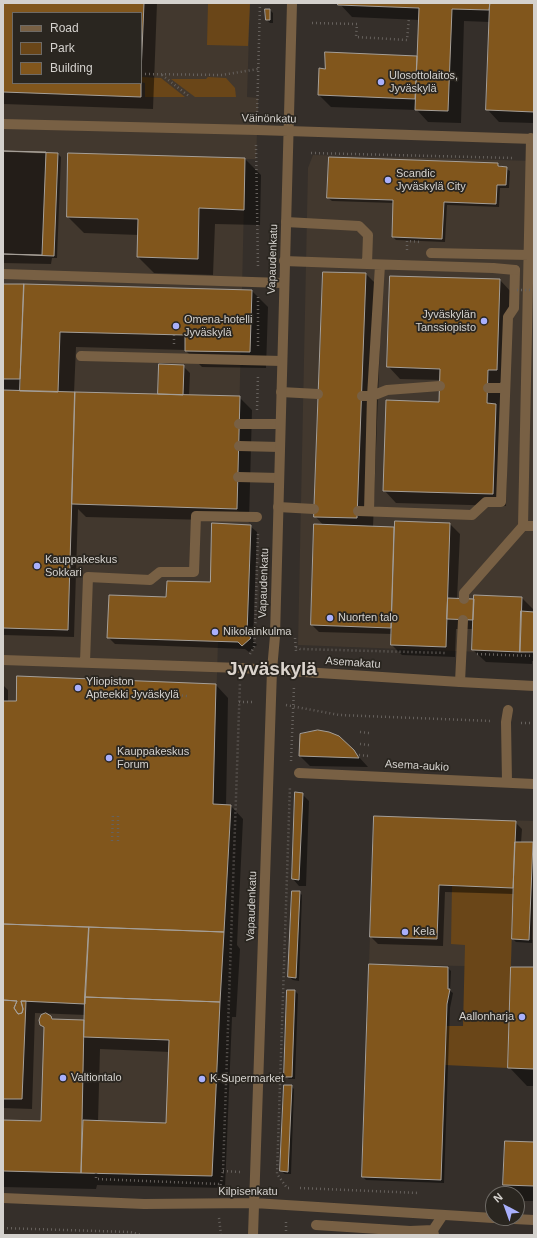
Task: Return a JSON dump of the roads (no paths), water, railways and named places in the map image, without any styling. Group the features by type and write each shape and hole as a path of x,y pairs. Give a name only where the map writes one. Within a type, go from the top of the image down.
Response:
{"street":[{"name":"Vapaudenkatu","path":"253,1235 272,670 275,636 283,283 288,131 291,100 292,3"},
{"name":"Väinönkatu","path":"3,124 533,139"},
{"path":"464,599 464,593 522,526 529,490 529,255 531,158 533,139"},
{"path":"286,222 359,226 368,235 367,264"},
{"path":"431,253 529,255"},
{"path":"284,261 515,270 514,308 508,316 500,502 486,502 472,515 358,511"},
{"path":"369,511 367,396 380,265"},
{"path":"3,274 283,283"},
{"path":"81,356 282,361"},
{"path":"367,396 387,390 440,386"},
{"path":"488,388 505,388"},
{"path":"281,392 318,394"},
{"path":"239,424 280,424"},
{"path":"239,446 280,447"},
{"path":"238,477 279,478"},
{"path":"278,507 314,509"},
{"path":"85,662 88,577 150,580 160,572 194,572 196,516 257,517"},
{"path":"522,526 534,526"},
{"path":"460,682 463,620"},
{"name":"Asemakatu","path":"3,660 241,668 534,686"},
{"path":"507,782 506,722 508,710"},
{"name":"Asema-aukio","path":"295,770 534,784"},
{"name":"Kilpisenkatu","path":"3,1198 144,1204 254,1203 485,1218"},
{"path":"316,1225 433,1232 443,1216"}],"place":[{"name":"Ulosottolaitos, Jyväskylä","path":"381,82"},
{"name":"Scandic Jyväskylä City","path":"388,180"},
{"name":"Jyväskylän Tanssiopisto","path":"484,321"},
{"name":"Omena-hotelli Jyväskylä","path":"176,326"},
{"name":"Kauppakeskus Sokkari","path":"37,566"},
{"name":"Nuorten talo","path":"330,618"},
{"name":"Nikolainkulma","path":"215,632"},
{"name":"Yliopiston Apteekki Jyväskylä","path":"78,688"},
{"name":"Kauppakeskus Forum","path":"109,758"},
{"name":"Kela","path":"405,932"},
{"name":"Aallonharja","path":"522,1017"},
{"name":"Valtiontalo","path":"63,1078"},
{"name":"K-Supermarket","path":"202,1079"}],"district":[{"name":"Jyväskylä","path":"272,670"}]}
